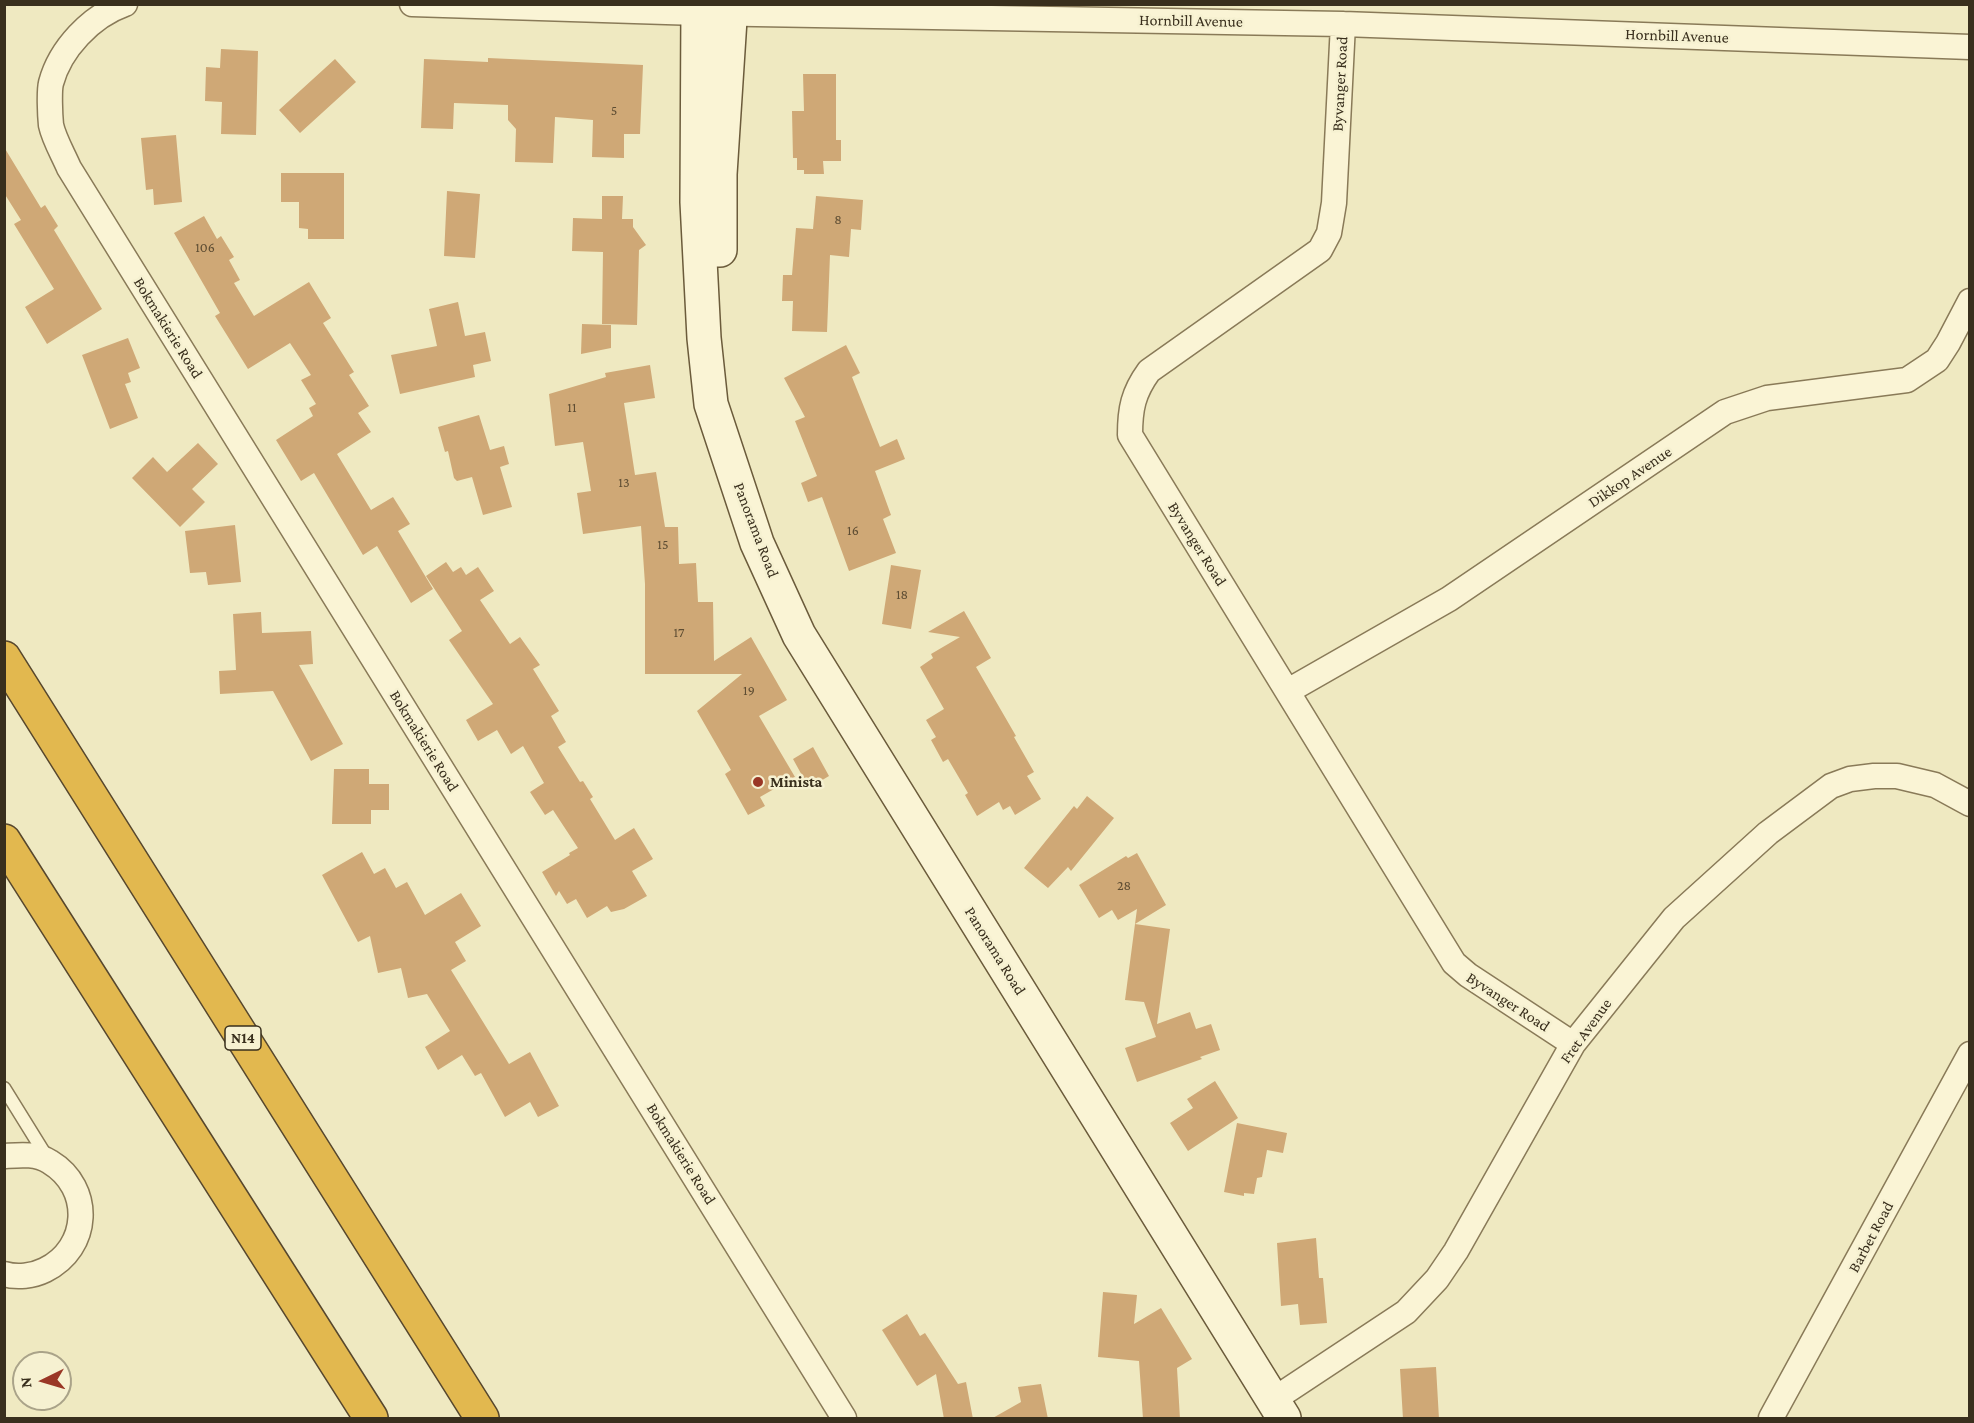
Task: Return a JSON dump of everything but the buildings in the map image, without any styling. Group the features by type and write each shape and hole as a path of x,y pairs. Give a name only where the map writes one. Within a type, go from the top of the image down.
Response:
{"highway":[{"name":"N14","path":"4,658 482,1419"},
{"path":"4,841 371,1419"}],"street":[{"name":"Bokmakierie Road","path":"125,4 99,18 84,30 65,52 51,84 51,125 69,168 844,1419"},
{"name":"Hornbill Avenue","path":"412,4 829,9 1343,24 1970,47"},
{"name":"Panorama Road","path":"698,9 697,202 704,338 711,404 757,543 799,635 1279,1409"},
{"name":"Panorama Road","path":"731,9 720,174 719,335 734,470"},
{"name":"Byvanger Road","path":"1343,24 1334,203 1329,233 1320,250 1149,371 1140,384 1130,409 1130,435 1454,963 1468,975 1573,1044"},
{"name":"Dikkop Avenue","path":"1288,691 1449,599 1725,412 1767,398 1906,380 1936,360 1948,343 1970,301"},
{"name":"Fret Avenue","path":"1279,1409 1406,1312 1437,1279 1456,1251 1573,1044 1674,918 1768,833 1832,786 1850,779 1897,776 1935,785 1970,804"},
{"name":"Barbet Road","path":"1771,1419 1970,1054"},
{"path":"4,1156 26,1154 49,1161 67,1176 79,1197 81,1221 74,1245 58,1264 37,1274 12,1276 4,1274"}],"lane":[{"path":"4,1088 49,1161"}],"place":[{"name":"Minista","path":"758,782"}]}
